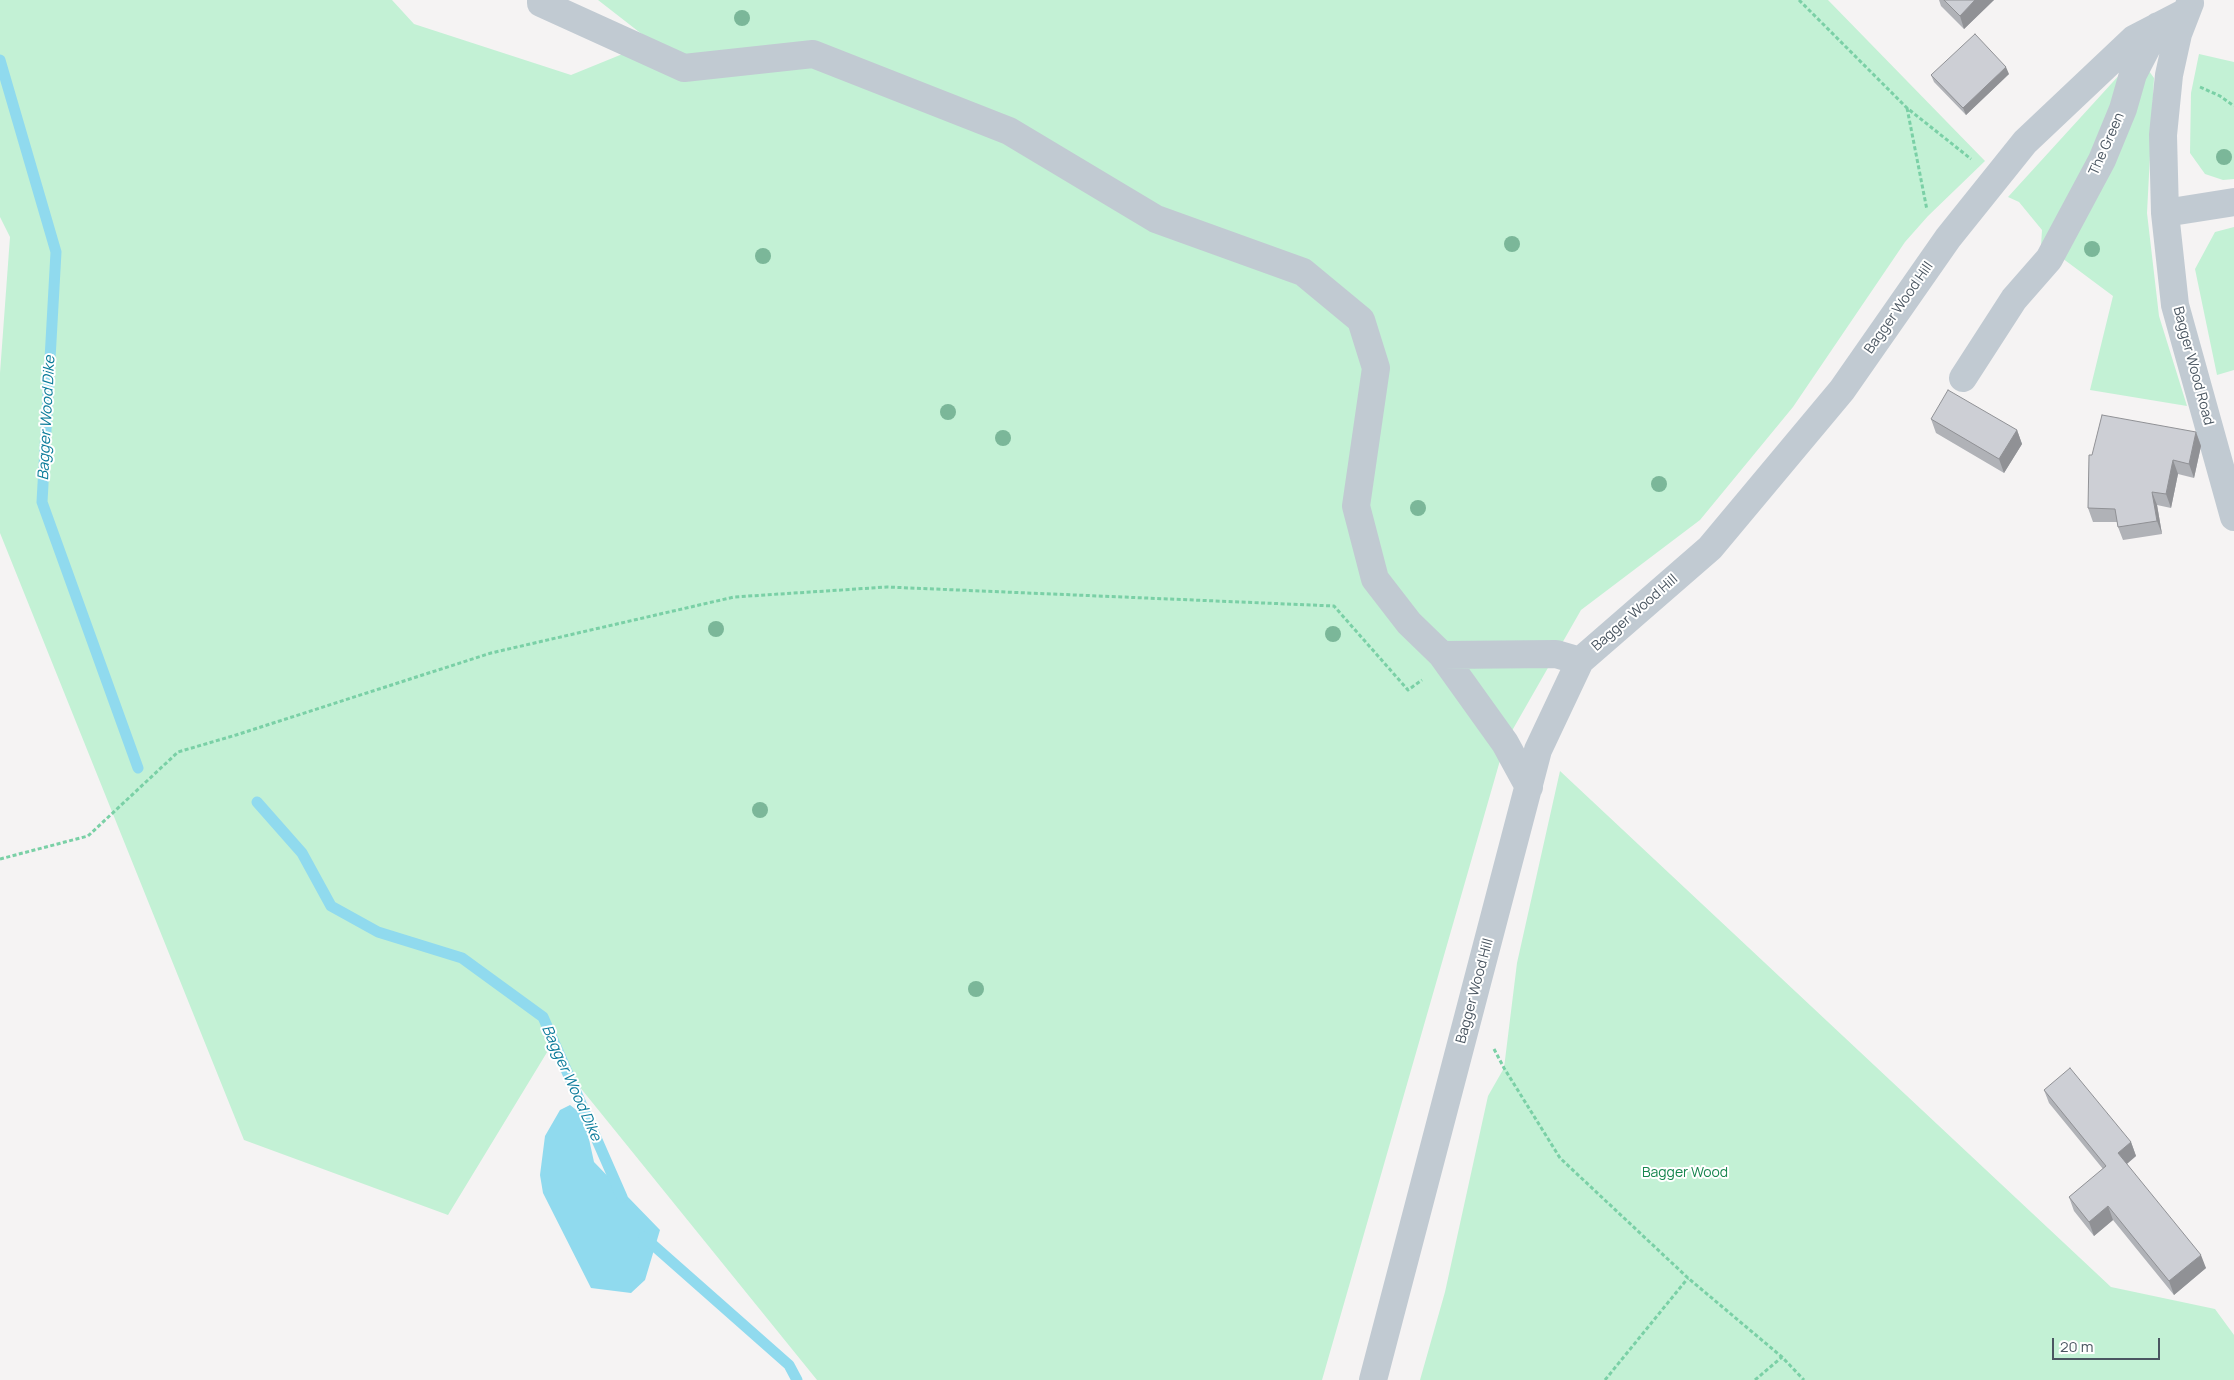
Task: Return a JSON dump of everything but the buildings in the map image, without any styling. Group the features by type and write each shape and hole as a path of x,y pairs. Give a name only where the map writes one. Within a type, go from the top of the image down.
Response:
{"street":[{"path":"541,0 541,3 684,68 812,54 1008,130 1156,219 1303,272 1361,320 1376,368 1356,506 1374,579 1409,623 1446,661 1505,743 1529,787"},
{"name":"Bagger Wood Hill","path":"1373,1380 1538,750 1580,661 1710,548 1842,390 1948,238 2024,142 2134,39 2189,6"},
{"name":"Bagger Wood Road","path":"2189,6 2169,75 2162,135 2165,213 2175,305 2234,517"},
{"name":"The Green","path":"1963,378 2014,299 2049,259 2102,160 2123,110 2133,74 2158,26"},
{"path":"2165,213 2234,202"},
{"path":"1446,661 1556,654 1580,661"}],"path":[{"path":"1799,0 1907,108 1980,166 1993,181"},
{"path":"1907,108 1928,216 1948,238"},
{"path":"0,858 88,836 178,752 236,736 491,653 734,597 887,587 1334,606 1408,690 1446,661"},
{"path":"1472,1003 1504,1068 1560,1158 1688,1278 1782,1357 1804,1380"},
{"path":"1605,1380 1688,1278"},
{"path":"1755,1380 1782,1357"}],"green space":[{"path":"0,0 392,0 414,24 571,75 652,42 598,0 1828,0 1985,161 1928,216 1905,242 1793,407 1700,520 1581,610 1505,743 1322,1380 817,1380 549,1049 448,1215 244,1140 0,533 0,373 10,237 0,217"},
{"path":"2199,54 2234,62 2234,179 2223,180 2205,174 2190,153 2191,93"},
{"path":"2146,67 2154,78 2147,213 2159,316 2187,406 2090,390 2113,296 2062,258 2041,246 2042,230 2019,202 2008,197 2122,72"},
{"path":"2234,227 2234,370 2217,375 2195,269 2215,232"},
{"name":"Bagger Wood","path":"1560,771 2111,1287 2215,1309 2234,1335 2234,1380 1420,1380 1445,1292 1488,1096 1504,1068 1517,963"}],"water":[{"path":"570,1105 584,1116 594,1162 660,1230 645,1280 631,1293 591,1288 543,1193 540,1175 545,1136 560,1110"}],"waterway":[{"name":"Bagger Wood Dike","path":"0,60 56,252 42,502 138,768"},
{"name":"Bagger Wood Dike","path":"257,802 302,853 331,906 378,932 462,958 543,1017 622,1197"},
{"name":"Bagger Wood Dike","path":"644,1237 789,1365 797,1380"}]}
